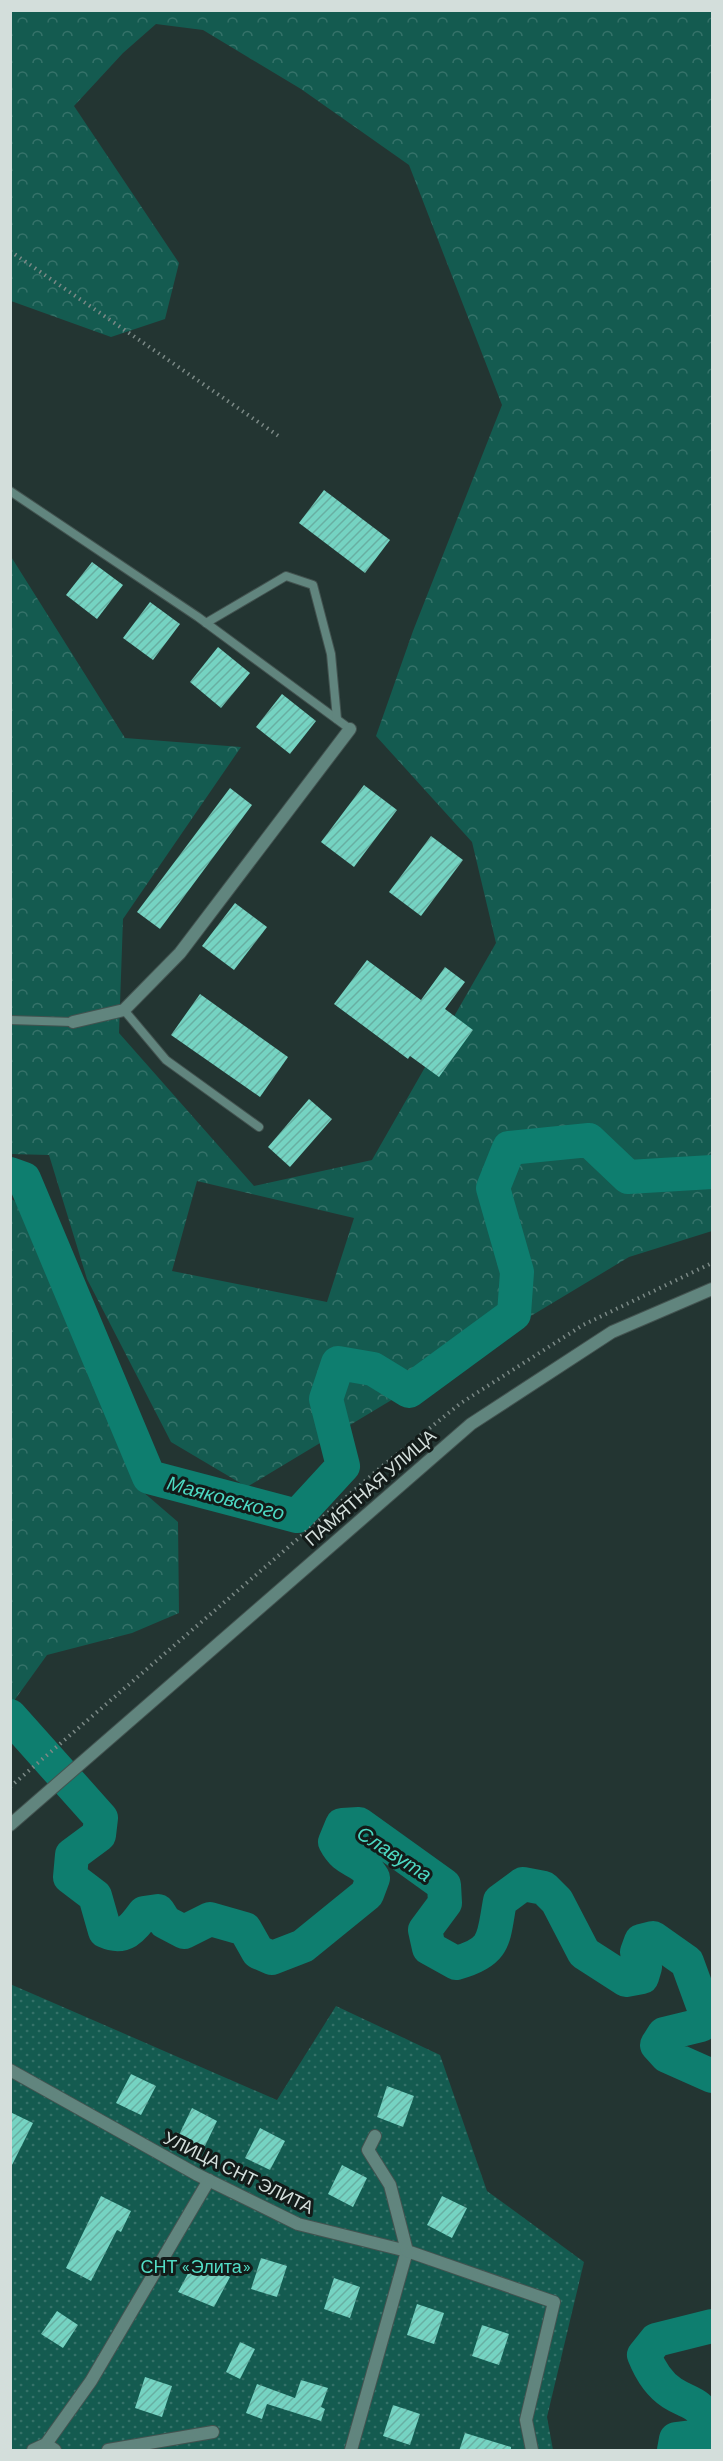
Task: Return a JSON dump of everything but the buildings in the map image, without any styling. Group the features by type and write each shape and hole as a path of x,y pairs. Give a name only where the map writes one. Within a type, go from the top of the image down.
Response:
{"street":[{"path":"73,1022 124,1010 180,953 350,729"},
{"name":"ПАМЯТНАЯ УЛИЦА","path":"10,1825 471,1424 612,1332 712,1289"},
{"name":"УЛИЦА СНТ ЭЛИТА","path":"10,2070 209,2181 298,2223 407,2251 554,2302 526,2420 532,2451"},
{"path":"351,2451 407,2251 390,2185 368,2150 375,2136"},
{"path":"33,2451 50,2447 209,2181"},
{"path":"108,2451 213,2432"}],"lane":[{"path":"10,491 206,623 350,729"},
{"path":"206,623 286,576 313,585 331,654 337,719"},
{"path":"124,1010 166,1060 259,1127"},
{"path":"10,1020 73,1022"}],"path":[{"path":"10,251 280,437"},
{"path":"10,1787 380,1468 461,1403 583,1325 712,1263"}],"green space":[{"path":"11,11 712,11 712,1231 629,1257 247,1487 171,1442 87,1279 49,1155 11,1154 10,555 125,738 241,747 123,919 119,1033 254,1186 372,1160 496,943 472,842 376,736 413,631 502,405 409,165 301,89 203,30 156,24 123,53 74,106 179,263 165,319 111,337 11,301","holes":["197,1181 354,1218 327,1302 172,1271"]},
{"path":"11,1199 15,1201 41,1251 73,1325 135,1485 178,1522 179,1613 132,1633 47,1655 11,1705"},
{"name":"СНТ «Элита»","path":"10,1984 277,2100 336,2006 440,2055 487,2191 584,2262 547,2417 553,2450 11,2450"}],"waterway":[{"name":"Маяковского","path":"10,1174 24,1179 149,1477 297,1516 343,1466 326,1399 338,1363 373,1369 409,1391 514,1314 517,1272 493,1188 509,1148 589,1140 628,1177 712,1172"},
{"name":"Славута","path":"10,1716 101,1818 99,1835 72,1855 70,1877 95,1896 105,1931 123,1933 132,1928 144,1913 158,1911 165,1922 184,1932 210,1919 245,1929 258,1952 272,1958 303,1946 367,1894 373,1878 363,1866 344,1854 335,1842 342,1825 359,1824 444,1885 445,1903 425,1930 429,1948 456,1963 469,1959 486,1948 494,1934 500,1901 523,1884 544,1888 557,1901 584,1953 626,1980 642,1977 645,1967 637,1952 641,1941 653,1938 687,1962 706,2014 701,2025 664,2034 657,2045 667,2056 712,2076"},
{"name":"Славута","path":"674,2450 676,2439 700,2436 708,2421 697,2406 672,2393 659,2381 644,2355 656,2340 712,2326"}]}
